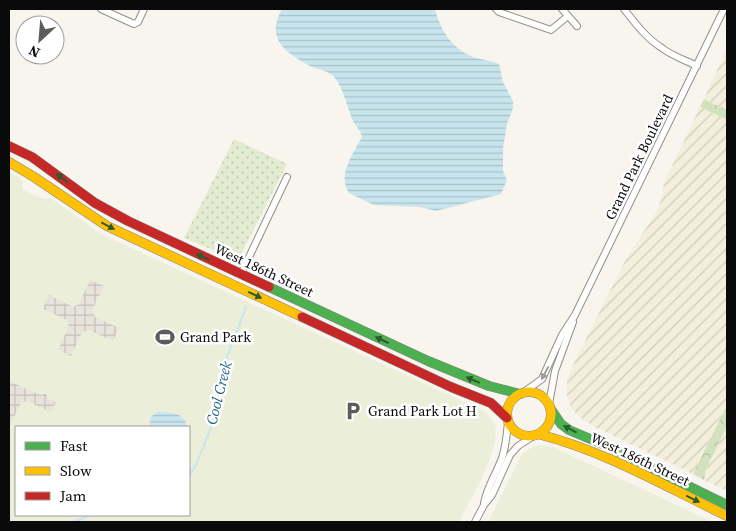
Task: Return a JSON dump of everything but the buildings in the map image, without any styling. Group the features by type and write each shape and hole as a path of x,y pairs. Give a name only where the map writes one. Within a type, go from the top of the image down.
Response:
{"street":[{"path":"101,9 132,23 136,23 144,9"},
{"path":"496,9 499,12 550,30 568,16"},
{"path":"562,9 577,26"},
{"path":"624,9 654,43 663,50 697,66"},
{"name":"Grand Park Boulevard","path":"522,393 542,379 724,9"},
{"name":"West 186th Street","path":"9,146 32,157 107,211 472,380 489,386 522,393"},
{"name":"West 186th Street","path":"9,162 38,177 107,226 451,387 491,403 507,420"},
{"path":"241,274 287,177"},
{"path":"173,257 178,245"},
{"name":"Grand Park Boulevard","path":"549,406 555,371 570,334 575,315"},
{"path":"475,522 492,495 510,455 518,446 548,425 551,417 549,406 544,398 536,393 522,393 510,402 507,409 505,447 502,459 486,492 484,505"},
{"name":"West 186th Street","path":"549,406 565,428 607,446 727,505"},
{"path":"507,420 512,429 519,434 527,436 536,435"},
{"name":"West 186th Street","path":"536,435 569,442 602,455 727,516"}],"shaded area":[{"path":"727,48 727,110 704,99"},
{"path":"700,107 727,120 727,405 693,474 582,419 571,408 567,395 567,380 626,259 657,211 664,183"},
{"path":"90,280 104,286 92,310 95,317 119,328 113,341 89,330 82,332 71,356 58,350 69,326 67,320 43,309 49,295 73,307 79,304"},
{"path":"9,381 40,395 47,395 48,399 56,402 51,412 27,401 21,403 9,427"},
{"path":"727,427 727,491 704,480 706,469"}],"green space":[{"path":"704,99 727,110 727,120 700,107"},
{"path":"234,139 287,164 238,260 184,238"},
{"name":"Grand Park","path":"9,172 21,180 24,190 43,199 52,199 101,234 486,412 496,426 495,439 488,463 459,522 9,522"},
{"path":"727,405 727,427 706,469 704,480 693,474"},
{"path":"540,445 553,447 713,522 488,522 522,454 532,447"}],"water":[{"path":"282,9 435,9 445,33 455,45 468,55 499,64 503,82 513,101 503,148 503,171 507,180 501,194 436,211 420,207 374,205 349,193 346,186 345,172 362,137 360,130 353,121 339,85 333,76 299,60 280,43 276,28 277,19"},
{"path":"157,412 176,414 184,419 186,426 150,426 153,415"}],"waterway":[{"name":"Cool Creek","path":"190,474 197,463 211,427 227,357 246,307"},
{"name":"Cool Creek","path":"74,522 88,516"}],"traffic: fast":[{"path":"269,287 428,361 489,386 520,394"},
{"path":"550,408 561,424 569,430 607,446 727,505"}],"traffic: slow":[{"path":"9,162 107,226 302,317"},
{"path":"533,392 545,398 550,405 551,414 550,423 545,430 538,435 525,436 517,433 510,426 507,410 510,402 517,395 533,392"},
{"path":"538,434 563,441 611,460 658,481 727,516"}],"traffic: jam":[{"path":"9,146 32,157 95,203 128,221 269,287"},
{"path":"302,317 451,387 491,403 507,418"}],"place":[{"name":"Grand Park","path":"165,337"},
{"name":"Grand Park Lot H","path":"353,411"}]}
